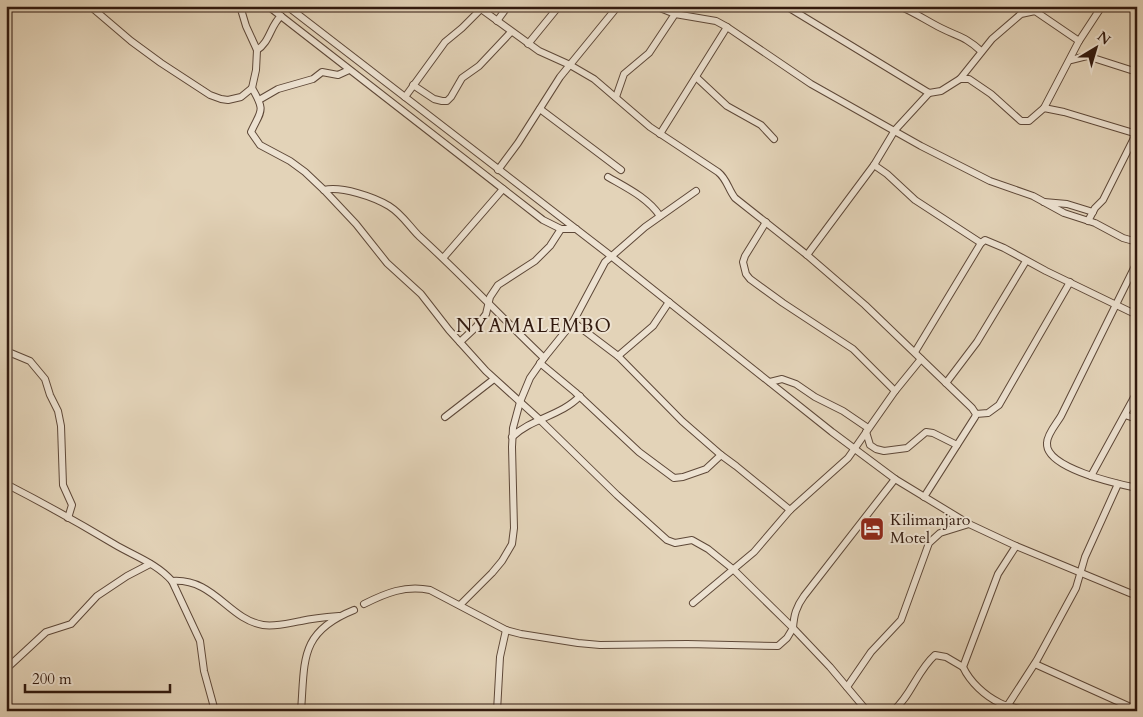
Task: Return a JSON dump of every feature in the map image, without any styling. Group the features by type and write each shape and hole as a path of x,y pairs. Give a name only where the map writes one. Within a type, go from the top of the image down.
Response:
{"street":[{"path":"90,6 146,53 210,95 221,99 235,100 252,88 256,70 257,50 246,26 240,6"},
{"path":"268,6 549,225 561,229 576,229"},
{"path":"287,6 611,256 855,449 896,478 969,524 1016,546 1137,596"},
{"path":"497,22 508,6"},
{"path":"528,44 560,6"},
{"path":"498,170 570,65 618,6"},
{"path":"655,6 675,14 704,18 727,27 811,84 921,146 990,181 1033,196 1064,213 1102,226 1123,238 1137,242"},
{"path":"786,6 929,92 941,91 960,79 981,52 1003,29 1021,14 1033,9 1078,44 1086,56"},
{"path":"899,6 965,38 981,52"},
{"path":"960,79 969,79 975,82 1021,121 1029,121 1044,108 1078,44 1102,6"},
{"path":"405,97 445,42 462,28 479,8 528,44 594,79 638,118 724,176 730,192 735,198 807,255 865,305 976,414"},
{"path":"616,97 624,74 649,53 675,14"},
{"path":"257,50 264,44 273,24 281,16"},
{"path":"660,134 727,27"},
{"path":"413,85 434,99 447,101 462,78 479,66 511,32"},
{"path":"1071,60 1086,56 1137,72"},
{"path":"259,100 278,89 313,79 322,72 338,75 350,70"},
{"path":"696,77 727,106 761,125 774,139"},
{"path":"252,88 259,100 261,110 252,130 252,136 260,145 290,161 324,190 356,224 387,263 421,294 460,342 494,379 667,540 675,543 689,539 696,541 734,570 793,628 847,686 867,711"},
{"path":"807,255 874,165 895,130 929,92"},
{"path":"1044,108 1064,112 1136,134 1104,200 1088,221"},
{"path":"540,109 621,170"},
{"path":"874,165 887,174 915,200 981,243"},
{"path":"608,176 645,200 660,216"},
{"path":"324,190 344,189 389,206 402,216 415,232 444,258 542,360 629,443 674,478 684,477 706,469 721,455"},
{"path":"444,258 503,189"},
{"path":"460,605 492,573 512,544 514,528 512,437 520,402 530,378 573,322 602,266 611,256 660,216 696,191"},
{"path":"1043,202 1067,204 1093,212"},
{"path":"766,222 745,256 743,262 746,274 756,284 783,303 853,349 895,390"},
{"path":"460,342 486,314 490,297 498,285 543,254 561,229"},
{"path":"914,352 981,243 985,240 1137,315"},
{"path":"946,383 977,342 1026,260"},
{"path":"1137,262 1047,442 1048,450 1056,459 1071,468 1091,476 1137,488"},
{"path":"976,414 988,413 999,405 1070,282"},
{"path":"618,356 653,326 669,302"},
{"path":"573,322 618,356 678,417 721,455 790,510"},
{"path":"6,352 26,358 34,365 45,379 58,411 61,426 63,485 72,505 68,518"},
{"path":"693,603 754,552 790,510 838,468 855,449 895,390 921,359"},
{"path":"445,418 494,379"},
{"path":"770,382 782,379 796,384 815,397 844,411 867,430 870,445 876,449 884,451 907,448 926,432 934,433 957,445"},
{"path":"1091,476 1137,392"},
{"path":"512,437 524,427 568,406 580,396"},
{"path":"924,497 976,414"},
{"path":"1125,415 1137,419"},
{"path":"364,604 390,592 414,588 430,590 506,630 521,634 600,645 697,644 778,646 787,638 793,628 795,610 799,603 896,478"},
{"path":"6,484 150,564 172,581 200,641 204,671 215,711"},
{"path":"1006,708 1034,664 1076,588 1079,573 1118,484"},
{"path":"847,686 871,652 901,620 929,544 933,538 940,533 969,524"},
{"path":"963,667 998,574 1016,546"},
{"path":"6,670 46,632 71,624 98,596 127,576 150,564"},
{"path":"172,581 188,581 197,585 214,594 244,617 262,625 274,626 318,617 339,616"},
{"path":"301,711 304,660 308,649 330,621 354,610"},
{"path":"498,711 500,657 506,630"},
{"path":"892,711 904,699 921,671 935,655 946,657 963,667 984,693 1006,708 1027,711"},
{"path":"1034,664 1137,710"}],"place":[{"name":"Kilimanjaro Motel","path":"872,529"}],"district":[{"name":"NYAMALEMBO","path":"534,326"}]}
